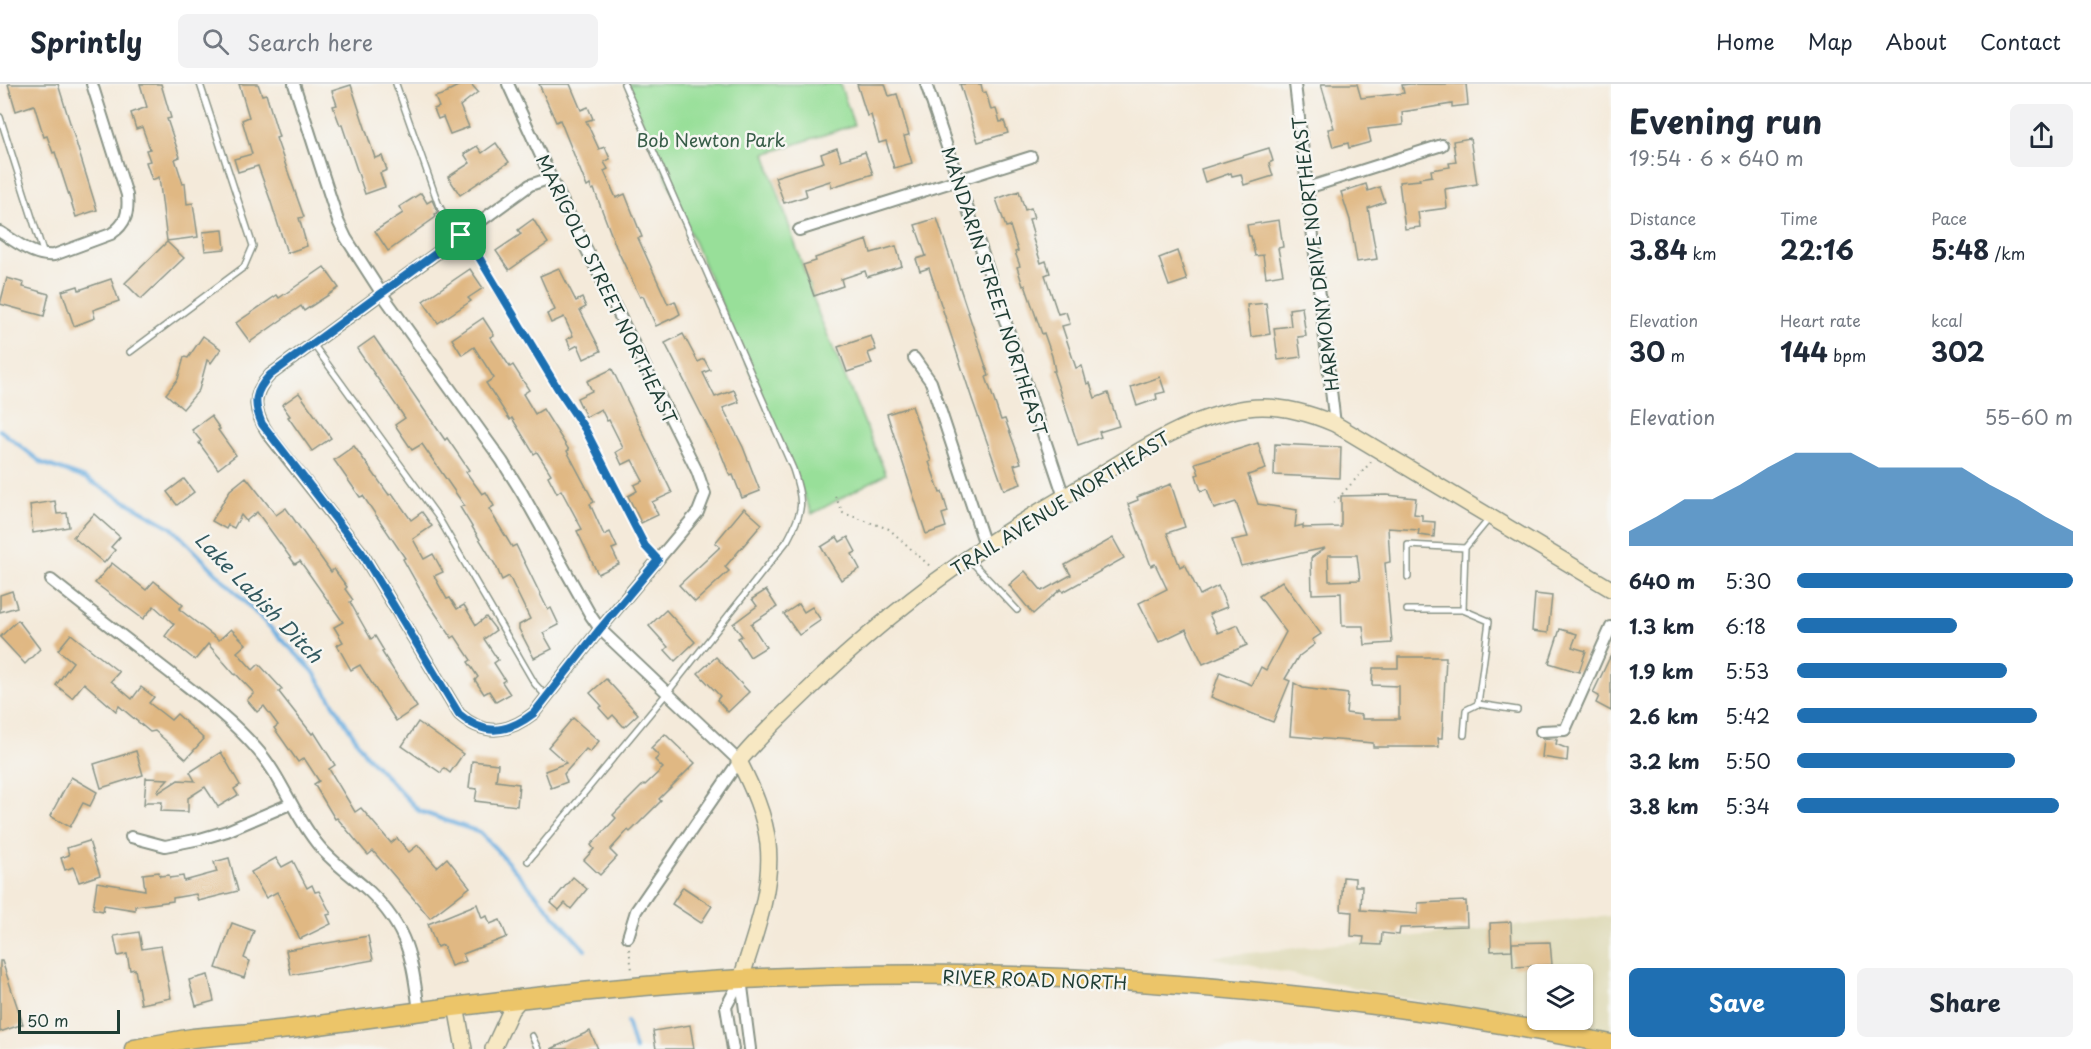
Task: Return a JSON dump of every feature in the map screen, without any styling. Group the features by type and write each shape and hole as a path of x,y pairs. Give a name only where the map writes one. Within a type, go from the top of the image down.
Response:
{"main road":[{"name":"RIVER ROAD NORTH","path":"135,1049 189,1039 308,1027 522,997 741,979 866,975 987,976 1203,987 1376,1005 1527,1028 1611,1044"}],"street":[{"path":"0,232 32,252 44,256 54,255 111,234 119,229 126,220 127,195 92,84"},
{"path":"294,84 338,221 346,238 382,294 502,461 600,629 739,761 756,797 763,819 768,855 763,899 741,979 726,1007 733,1049"},
{"name":"MARIGOLD STREET NORTHEAST","path":"508,84 551,178 697,471 705,494 698,512 658,560"},
{"name":"MANDARIN STREET NORTHEAST","path":"926,84 1064,497"},
{"name":"HARMONY DRIVE NORTHEAST","path":"1295,84 1335,424"},
{"path":"1307,188 1442,145"},
{"path":"799,230 1031,157"},
{"path":"551,178 530,185 270,375 257,391 257,413 262,424 366,560 459,714 472,725 487,730 503,729 522,722 534,713 658,560"},
{"path":"915,358 931,382 985,545"},
{"name":"TRAIL AVENUE NORTHEAST","path":"628,937 636,911 739,761 755,742 831,668 900,608 985,545 1188,425 1248,408 1281,408 1314,415 1335,424 1611,589"},
{"path":"51,580 211,705 238,729 266,760 290,804 320,846 330,858 370,892 397,923 410,951 419,1011"},
{"path":"1541,731 1565,730 1611,627"},
{"path":"131,837 165,846 237,827 290,804"},
{"path":"741,979 750,1049"},
{"path":"493,1049 511,1010 522,997"},
{"path":"456,1006 464,1049"}],"lane":[{"path":"130,352 244,267 253,246 200,84"},
{"path":"396,84 438,203 449,224 471,244 558,389 585,429 645,546 658,560"},
{"path":"528,861 667,693 787,541 802,505 793,469 624,84"},
{"path":"0,117 44,256"},
{"path":"313,344 438,517 535,684 547,697"},
{"path":"1463,610 1465,548 1490,518"},
{"path":"1408,577 1408,545 1465,548"},
{"path":"968,558 1017,610"},
{"path":"1407,610 1463,610 1489,621 1478,704"},
{"path":"1464,735 1466,710 1478,704 1517,710"},
{"path":"532,1036 538,1049"}],"path":[{"path":"1334,503 1381,452"},
{"path":"835,496 843,513 889,529 943,576"},
{"path":"628,937 634,988"}],"shaded area":[{"path":"1611,916 1611,1042 1554,1030 1593,1030 1593,964 1527,964 1527,1024 1210,957"}],"green space":[{"name":"Bob Newton Park","path":"626,84 840,84 854,125 765,154 819,315 886,474 812,514"}],"building":[{"path":"8,84 58,84 97,210 76,217 55,152 53,153 47,136 44,137 34,105 16,111"},
{"path":"140,84 161,84 171,118 167,119 180,157 175,159 183,184 185,183 187,204 193,203 198,237 167,241 159,177 152,180 146,162 150,161 146,150 150,149 142,127 136,129 131,113 147,107"},
{"path":"239,84 258,84 262,95 266,94 279,137 276,138 304,217 299,218 307,246 287,253 258,166 238,172 234,159 252,154 242,120 249,117"},
{"path":"462,84 471,84 478,92 460,106 469,127 450,134 443,117 438,119 434,109 439,107 435,97 448,93"},
{"path":"539,84 570,84 581,110 588,107 593,119 586,121 599,149 605,147 610,159 604,162 608,169 604,171 616,198 625,194 642,237 638,238 668,304 675,301 680,314 675,317 656,326 643,296 640,297 616,247 594,189 592,190 590,185 587,187 560,120 556,122"},
{"path":"857,84 885,84 889,96 897,94 909,135 904,136 912,163 894,168 886,141 879,143 871,115 867,116"},
{"path":"960,84 981,84 991,110 996,109 1000,122 1004,121 1008,133 978,142"},
{"path":"1321,84 1357,84 1361,98 1404,93 1402,85 1466,84 1468,105 1452,107 1452,104 1402,112 1403,125 1368,129 1371,142 1349,148 1348,143 1333,147 1328,129 1334,128"},
{"path":"351,85 375,158 382,156 387,170 380,173 385,187 365,194 342,125 340,125 333,106 337,105 332,91"},
{"path":"1470,138 1477,184 1445,189 1447,208 1418,212 1420,227 1405,229 1399,182 1420,180 1419,178 1432,176 1431,170 1450,167 1449,163 1456,162 1453,141"},
{"path":"496,143 509,162 460,195 448,177 470,163 464,154 477,146 482,153"},
{"path":"837,148 841,160 865,152 873,174 832,187 830,181 805,189 807,196 784,203 775,177 824,162 821,154"},
{"path":"1269,148 1273,161 1269,163 1273,176 1244,185 1241,174 1232,176 1231,173 1205,182 1201,169"},
{"path":"1366,184 1368,191 1380,187 1385,202 1368,208 1377,259 1357,262 1350,220 1341,192"},
{"path":"1019,191 1025,210 1031,208 1034,218 1029,219 1034,236 1032,236 1041,263 1046,261 1050,273 1045,275 1058,314 1066,312 1070,324 1062,326 1076,368 1082,366 1087,384 1090,383 1095,398 1108,393 1119,426 1099,432 1101,437 1078,445 1053,371 1055,371 1052,356 1017,267 1020,266 1015,252 1018,251 1010,226 1006,227 996,199"},
{"path":"421,193 427,203 432,200 438,213 435,214 436,217 388,251 375,231 403,213 399,207"},
{"path":"937,218 989,376 986,377 1001,420 1005,419 1021,463 1014,465 1021,484 1004,490 929,268 920,271 916,259 926,256 915,225"},
{"path":"533,219 548,243 509,270 496,251 521,234 518,230"},
{"path":"1279,220 1283,247 1278,248 1283,274 1266,277 1263,255 1255,256 1247,225"},
{"path":"223,230 225,249 205,251 203,232"},
{"path":"867,240 871,253 896,246 902,266 867,277 865,271 841,279 843,286 814,296 803,265 816,261 815,258"},
{"path":"167,242 184,258 141,299 125,283"},
{"path":"1177,251 1187,280 1169,286 1159,258"},
{"path":"324,267 339,288 304,311 301,306 250,342 236,323 277,295 279,298"},
{"path":"559,268 576,301 582,298 586,307 580,310 601,351 584,359 578,345 571,349 567,339 573,336 564,317 551,323 547,314 555,310 540,276"},
{"path":"470,269 483,288 468,298 471,301 438,323 423,301"},
{"path":"7,278 24,283 23,287 49,294 44,316 0,304"},
{"path":"111,279 119,301 93,310 95,318 74,326 62,291 78,286 79,290"},
{"path":"1266,303 1270,334 1251,337 1247,305"},
{"path":"1302,307 1306,336 1298,337 1301,357 1278,360 1274,328 1291,326 1289,309"},
{"path":"483,318 494,335 490,337 510,367 513,365 529,390 523,394 535,414 543,409 569,450 567,451 594,502 590,504 604,535 610,532 617,547 612,549 619,564 598,574 577,531 582,529 561,490 557,493 548,476 551,474 537,452 534,454 512,418 510,420 486,383 494,378 474,347 462,355 452,339"},
{"path":"683,334 698,362 704,359 710,370 703,373 715,397 734,390 739,402 723,408 743,447 760,491 742,498 733,475 730,476 720,451 665,343"},
{"path":"203,336 221,349 211,363 207,360 199,390 183,409 166,394 178,379 184,357 188,358"},
{"path":"871,336 876,350 868,353 872,364 847,372 838,347"},
{"path":"374,337 445,440 447,438 469,470 466,472 482,494 486,492 494,506 489,509 512,547 516,545 548,610 551,608 559,625 543,633 552,649 534,658 519,629 519,625 530,619 509,576 502,580 460,507 464,505 422,444 412,450 395,425 405,418 357,349"},
{"path":"612,369 672,493 652,502 658,515 641,523 628,496 637,491 634,485 643,481 632,460 622,465 616,452 623,448 601,409 586,417 577,398 592,391 587,381"},
{"path":"1160,377 1165,392 1156,394 1157,399 1137,406 1131,387"},
{"path":"299,393 331,438 312,451 282,405"},
{"path":"912,406 931,461 929,462 948,512 942,514 946,527 926,534 887,414"},
{"path":"211,416 236,455 218,469 192,430"},
{"path":"1258,443 1266,469 1248,475 1258,504 1297,510 1295,527 1303,525 1303,528 1341,527 1341,496 1387,495 1416,498 1414,514 1422,515 1422,521 1435,522 1434,537 1418,535 1419,530 1388,528 1390,562 1385,563 1392,643 1365,645 1363,626 1342,626 1341,593 1312,594 1311,558 1325,548 1241,566 1232,540 1248,537 1236,502 1214,509 1207,489 1201,491 1195,463","holes":["1328,555 1357,555 1360,580 1329,581"]},
{"path":"1275,444 1341,447 1340,478 1274,475"},
{"path":"354,446 389,495 392,493 411,520 422,512 432,526 413,539 424,559 433,554 443,572 434,576 447,599 450,598 457,609 464,605 476,625 486,617 496,630 484,639 498,660 494,663 505,680 502,682 510,694 496,702 489,691 484,694 475,680 478,677 468,662 471,660 455,636 452,638 425,598 403,559 405,558 363,496 360,497 334,460"},
{"path":"246,477 276,515 286,508 331,572 334,569 347,587 345,589 353,600 350,602 371,639 375,636 384,651 382,652 417,707 396,721 360,665 351,670 337,645 343,642 334,627 343,622 300,561 295,564 257,512 246,521 241,515 234,528 228,525 226,529 212,521 230,490"},
{"path":"184,479 194,492 177,505 167,492"},
{"path":"1171,484 1185,527 1167,533 1180,567 1185,564 1200,595 1218,586 1227,607 1209,614 1218,633 1238,625 1247,645 1203,664 1186,629 1159,642 1139,603 1167,589 1155,564 1151,566 1128,504 1138,500 1137,497"},
{"path":"55,501 57,514 67,513 69,527 33,533 30,505"},
{"path":"744,508 762,524 725,567 729,571 695,602 679,585 720,547 715,543"},
{"path":"94,514 120,537 111,547 115,550 104,563 73,537"},
{"path":"837,537 840,542 848,537 856,552 852,554 860,569 841,580 821,547"},
{"path":"1113,538 1124,558 1063,592 1061,589 1033,614 1009,585 1025,571 1042,591 1071,575 1065,565"},
{"path":"112,563 146,590 154,581 183,605 179,609 219,640 231,629 246,644 237,652 253,670 259,664 282,689 279,692 312,734 314,732 335,765 329,769 355,812 361,808 391,843 397,838 409,852 418,845 437,867 447,858 470,887 430,918 373,851 368,855 337,818 335,819 314,784 319,781 304,758 298,762 274,728 278,725 264,706 257,712 247,700 254,693 208,644 195,660 165,636 174,624 154,606 143,619 95,583"},
{"path":"1282,581 1321,634 1312,640 1315,644 1298,657 1285,679 1290,681 1273,722 1211,697 1220,672 1252,685 1261,667 1266,670 1286,632 1259,596"},
{"path":"766,590 777,607 751,624 766,647 750,657 738,638 742,636 733,624 757,606 752,599"},
{"path":"12,591 17,607 0,612 0,595"},
{"path":"1535,594 1552,596 1548,633 1532,631"},
{"path":"799,604 804,612 812,607 821,620 799,635 784,614"},
{"path":"666,610 695,642 675,661 665,650 668,647 649,626"},
{"path":"18,620 40,649 25,664 0,637"},
{"path":"1560,629 1577,634 1572,647 1586,651 1579,672 1549,663"},
{"path":"71,634 119,672 111,681 132,699 141,687 154,697 149,703 171,720 177,714 204,739 186,759 155,731 150,732 119,706 116,711 84,683 72,698 56,685 73,662 58,650"},
{"path":"1611,655 1611,711 1596,703 1599,696 1593,693"},
{"path":"716,657 749,692 728,712 717,700 720,696 698,673"},
{"path":"1398,657 1446,657 1442,738 1438,738 1439,747 1373,747 1373,743 1290,736 1294,683 1303,688 1348,694 1346,713 1362,715 1362,719 1399,719 1399,686 1372,685 1373,668 1398,668"},
{"path":"606,679 638,714 624,727 613,715 609,719 599,708 602,706 590,693"},
{"path":"573,718 599,741 590,752 586,749 564,774 567,782 551,788 545,771 566,763 548,747"},
{"path":"418,722 463,754 450,773 444,768 441,773 402,746"},
{"path":"665,734 695,763 659,799 661,801 630,832 628,830 610,850 617,857 600,875 584,860 594,849 591,845 616,818 613,815 663,768 655,760 659,756 651,748"},
{"path":"1544,738 1557,740 1556,744 1568,749 1567,761 1542,757"},
{"path":"136,751 143,775 101,788 94,764"},
{"path":"221,752 240,785 234,789 238,795 218,807 205,787 188,798 188,812 161,811 162,802 147,802 144,805 146,778 168,779 157,791 158,793 178,780 195,781 190,772"},
{"path":"472,761 498,764 496,781 519,784 517,806 475,801 477,789 469,788"},
{"path":"71,777 97,792 90,806 83,803 70,827 50,816"},
{"path":"89,841 100,875 79,882 73,867 65,870 61,858 69,855 67,848"},
{"path":"229,858 238,891 198,901 196,894 173,898 173,901 135,906 135,910 104,905 103,911 93,909 97,882 145,890 143,874 159,872 160,876 169,875 170,878 183,876 184,881 217,872 214,862"},
{"path":"276,858 282,867 293,861 307,888 312,885 315,892 319,891 331,914 327,915 331,924 300,939 277,892 266,898 251,872"},
{"path":"573,877 587,889 571,909 565,903 559,910 551,903"},
{"path":"1343,877 1355,878 1355,886 1362,886 1361,910 1418,914 1418,903 1466,901 1467,926 1400,928 1399,935 1382,933 1381,945 1363,944 1364,937 1351,936 1352,912 1341,911"},
{"path":"683,887 712,906 701,923 672,904"},
{"path":"477,904 482,918 487,916 490,924 500,920 507,937 463,954 466,961 451,966 443,945 437,947 428,924"},
{"path":"1511,922 1512,950 1491,951 1490,923"},
{"path":"232,923 254,931 244,958 250,961 244,978 216,968"},
{"path":"139,932 142,949 161,946 171,998 141,1004 135,969 130,970 127,954 118,956 114,936"},
{"path":"368,936 373,960 291,975 286,950"},
{"path":"1550,942 1552,964 1527,964 1527,966 1513,967 1512,943"},
{"path":"0,961 2,961 23,1024 0,1032"},
{"path":"208,975 214,1001 196,1006 189,980"},
{"path":"690,1025 694,1049 656,1049 653,1031"},
{"path":"590,1031 598,1049 551,1049"}],"waterway":[{"name":"Lake Labish Ditch","path":"0,430 42,463 85,478 172,528 313,671 365,754 419,811 479,832 585,950"},
{"name":"Lake Labish Ditch","path":"627,1022 635,1049"}],"route":[{"path":"461,235 471,244 558,389 585,429 645,546 658,560 534,713 522,722 503,729 487,730 472,725 459,714 376,574 269,435 257,413 256,403 257,391 270,375 461,235"}]}
